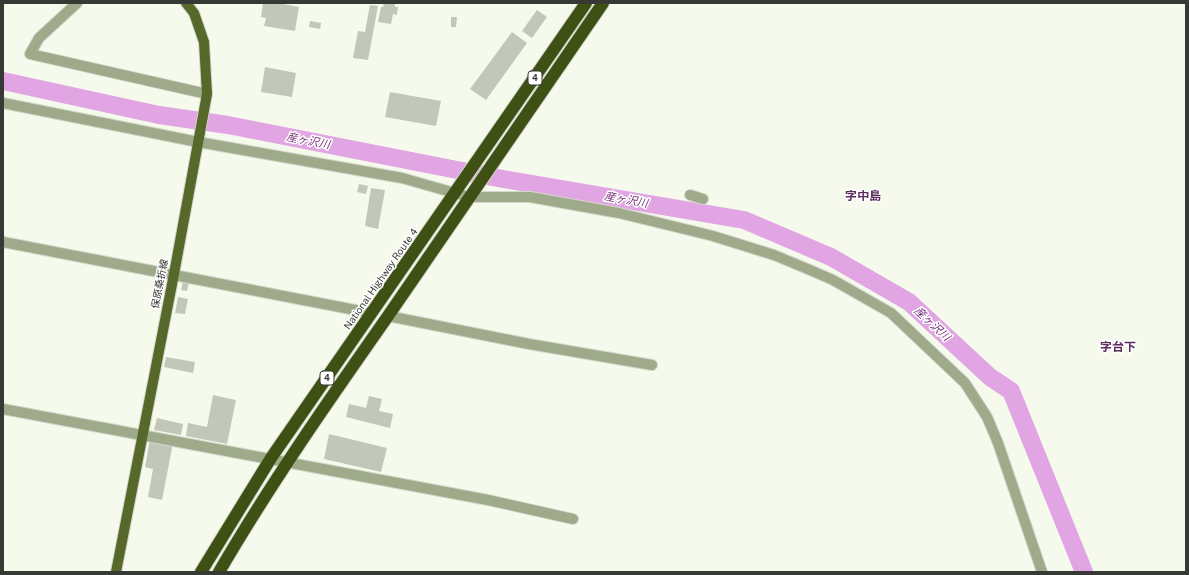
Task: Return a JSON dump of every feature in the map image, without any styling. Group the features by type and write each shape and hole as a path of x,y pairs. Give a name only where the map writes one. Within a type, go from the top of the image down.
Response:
{"highway":[{"name":"National Highway Route 4","path":"201,572 271,458 586,3"},
{"name":"4","path":"219,572 287,462 471,195 500,156 603,3"}],"main road":[{"name":"保原桑折線","path":"116,572 174,274 207,94 204,42 194,13 186,3"}],"street":[{"path":"77,3 39,38 30,54 207,94"},
{"path":"3,103 402,178 471,195 540,198 619,213 713,236 774,256 810,270 891,313 965,383 988,417 1042,572"},
{"path":"690,195 703,199"},
{"path":"3,242 371,313"},
{"path":"388,316 529,344 652,366"},
{"path":"3,409 271,458 488,500 573,519"}],"building":[{"path":"263,3 278,3 299,7 295,31 264,26 266,18 261,17"},
{"path":"384,3 395,3 395,7 398,7 397,15 393,14 391,24 378,22 381,7 383,7"},
{"path":"370,5 378,6 368,60 353,58 358,31 365,32"},
{"path":"537,10 547,17 532,38 522,31"},
{"path":"451,17 457,17 456,27 451,27"},
{"path":"310,21 321,23 320,29 309,27"},
{"path":"512,32 527,43 486,100 470,89"},
{"path":"265,67 296,73 292,97 261,92"},
{"path":"390,92 441,101 436,126 385,117"},
{"path":"359,184 368,186 366,194 357,192"},
{"path":"371,188 385,190 378,229 365,226"},
{"path":"183,281 189,282 187,291 181,290"},
{"path":"178,297 188,299 185,314 175,313"},
{"path":"166,357 195,362 193,373 164,367"},
{"path":"213,395 236,400 227,444 186,436 188,423 207,427"},
{"path":"369,396 382,399 379,411 393,414 390,428 346,417 349,404 366,408"},
{"path":"157,418 183,424 181,435 154,430"},
{"path":"329,434 387,448 381,472 324,459"},
{"path":"150,439 173,443 162,500 148,497 153,469 145,467"}],"waterway":[{"name":"産ヶ沢川","path":"3,81 159,115 228,125 503,179 744,220 831,257 909,302 990,377 1011,391 1084,572"}],"district":[{"name":"字中島","path":"863,196"},
{"name":"字台下","path":"1118,347"}]}
